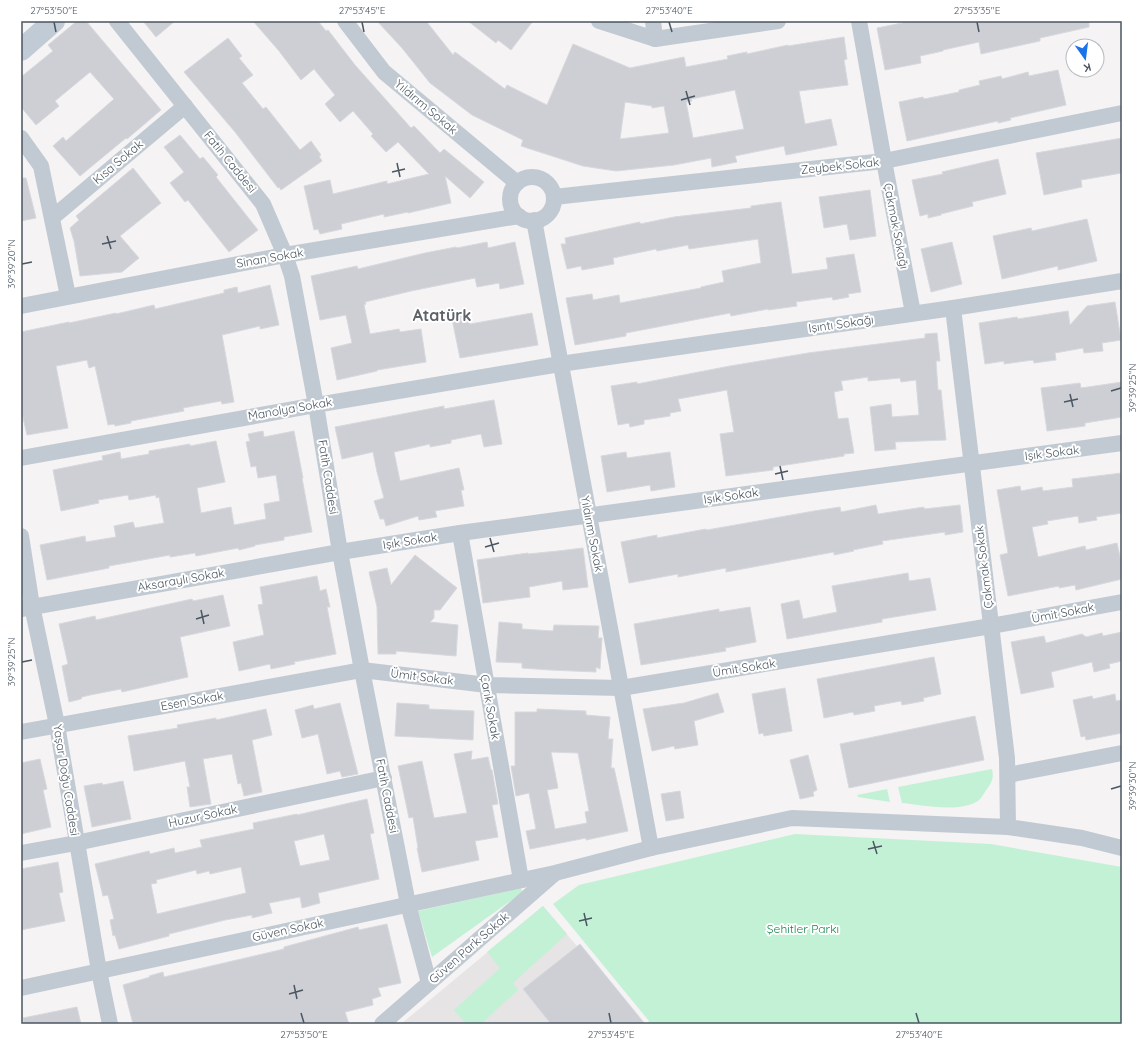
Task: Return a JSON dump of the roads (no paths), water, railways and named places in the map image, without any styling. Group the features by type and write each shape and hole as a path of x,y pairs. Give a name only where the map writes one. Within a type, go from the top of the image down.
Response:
{"street":[{"path":"21,50 54,21"},
{"name":"Fatih Caddesi","path":"117,21 263,204 285,255 292,276 316,404 340,552 362,670 408,904 429,983"},
{"name":"Yıldırım Sokak","path":"345,21 384,72 517,183"},
{"path":"599,21 655,39 778,21"},
{"path":"653,21 655,39"},
{"name":"Çakmak Sokağı","path":"859,21 913,313"},
{"name":"Kısa Sokak","path":"52,218 185,106"},
{"name":"Zeybek Sokak","path":"554,197 884,161 1122,112"},
{"path":"21,138 41,166 68,296"},
{"path":"531,177 544,180 549,184 554,197 551,210 541,218 526,218 514,211 511,204 513,189 517,183 523,179 531,177"},
{"name":"Yıldırım Sokak","path":"526,218 560,364 651,848"},
{"name":"Sinan Sokak","path":"21,306 285,255 526,218"},
{"name":"Işıntı Sokağı","path":"560,364 953,308 1122,281"},
{"name":"Çakmak Sokak","path":"953,308 1007,758 1008,827"},
{"name":"Manolya Sokak","path":"21,458 316,404 560,364"},
{"name":"Işık Sokak","path":"340,552 588,515 1122,444"},
{"name":"Çarık Sokak","path":"460,533 521,880"},
{"name":"Yaşar Doğu Caddesi","path":"21,536 27,607 57,725 76,843 110,1024"},
{"name":"Aksaraylı Sokak","path":"27,607 340,552"},
{"name":"Ümit Sokak","path":"362,670 487,685 621,688 992,626 1122,602"},
{"name":"Esen Sokak","path":"21,732 362,670"},
{"path":"1008,775 1122,753"},
{"name":"Huzur Sokak","path":"21,853 76,843 384,778"},
{"name":"Güven Sokak","path":"21,988 555,873 651,848 792,818 1008,827 1082,838 1122,848"},
{"name":"Güven Park Sokak","path":"382,1024 555,873"}],"district":[{"name":"Atatürk","path":"442,315"}],"park label":[{"name":"Şehitler Parkı","path":"803,929"}]}
